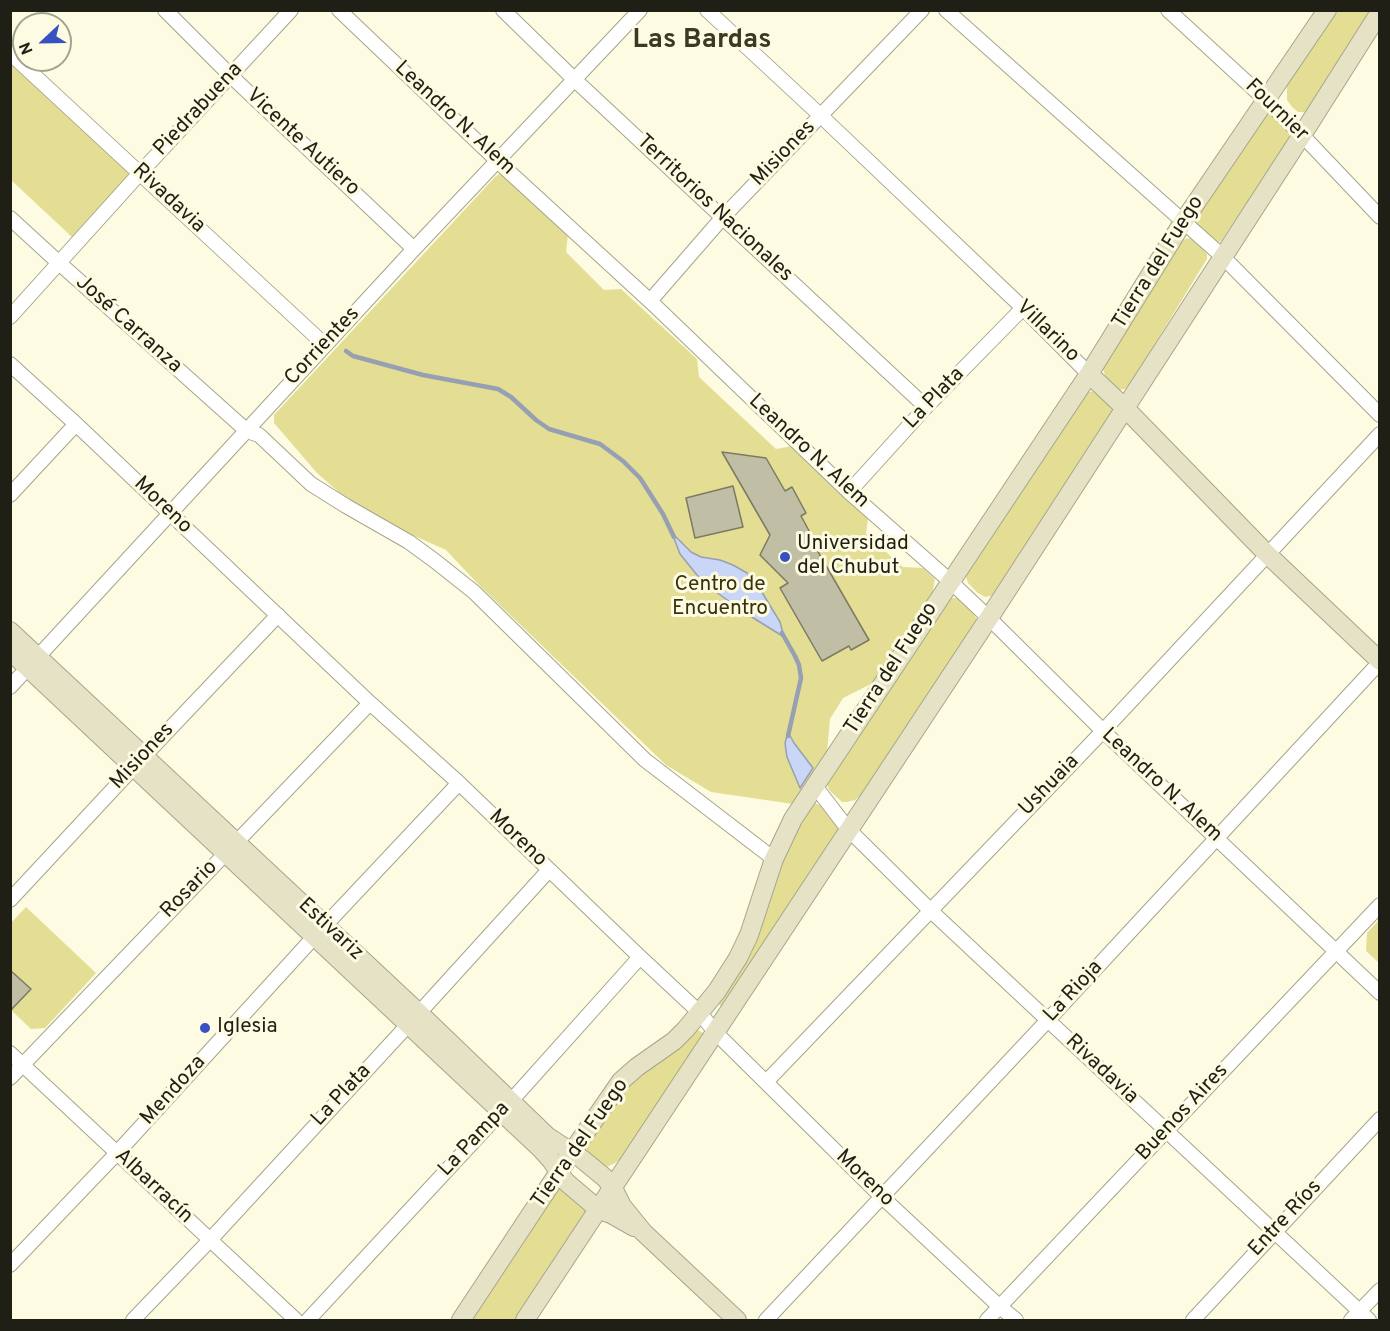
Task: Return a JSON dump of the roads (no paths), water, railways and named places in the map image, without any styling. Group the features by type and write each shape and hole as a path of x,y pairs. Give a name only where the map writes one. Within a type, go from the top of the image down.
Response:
{"street":[{"name":"Vicente Autiero","path":"165,10 231,76 414,249"},
{"name":"Piedrabuena","path":"10,317 291,10"},
{"name":"Leandro N. Alem","path":"339,10 498,162 650,301 849,492 989,618 1102,731 1380,993"},
{"name":"Territorios Nacionales","path":"503,10 926,407"},
{"name":"Corrientes","path":"10,687 414,249 640,10"},
{"name":"Villarino","path":"707,10 1023,308 1125,408 1267,554 1380,661"},
{"name":"Misiones","path":"650,301 723,217 922,10"},
{"path":"946,10 1222,256 1380,415"},
{"name":"Fournier","path":"1168,10 1302,135 1380,217"},
{"name":"Tierra del Fuego","path":"462,1320 621,1081 687,1029 717,990 738,958 760,903 774,859 793,819 1089,374 1183,222 1328,10"},
{"path":"525,1320 989,618 1380,12"},
{"name":"Rivadavia","path":"10,53 325,345"},
{"name":"José Carranza","path":"10,218 247,430 259,435 311,484 409,542 474,592 645,760 774,859"},
{"name":"La Plata","path":"849,492 926,407 1023,308"},
{"name":"Moreno","path":"10,364 370,703 459,783 699,1012 716,1033 881,1196 1016,1320"},
{"path":"10,495 76,424"},
{"name":"Ushuaia","path":"766,1082 1102,731 1380,434"},
{"name":"Misiones","path":"10,900 278,615"},
{"name":"Estivariz","path":"10,631 34,663 506,1106 551,1160 564,1180 599,1210 643,1232"},
{"name":"Estivariz","path":"10,651 34,663"},
{"name":"La Rioja","path":"766,1320 1048,1020 1380,661"},
{"name":"Rosario","path":"10,1078 370,703"},
{"name":"Mendoza","path":"10,1265 117,1153 459,783"},
{"name":"Rivadavia","path":"815,786 848,830 931,911 1274,1232 1360,1318"},
{"name":"La Plata","path":"133,1320 210,1240 549,870"},
{"name":"Buenos Aires","path":"987,1320 1380,905"},
{"name":"La Pampa","path":"308,1320 640,957"},
{"name":"Albarracín","path":"10,1053 296,1320"},
{"name":"Estivariz","path":"506,1106 582,1158 597,1171 613,1188 622,1206 643,1232 737,1320"},
{"name":"Entre Ríos","path":"1193,1320 1380,1119"},
{"path":"1360,1318 1380,1290"}],"water":[{"path":"672,533 691,552 701,557 720,560 747,573 757,584 780,622 784,637 716,592 697,575 680,554"},
{"path":"788,732 813,768 800,788 787,757 785,743"}],"waterway":[{"path":"346,351 353,356 423,375 498,389 549,429 600,444 623,461 640,478 663,514 674,537"},
{"path":"782,633 799,665 801,678 788,736"}],"place":[{"name":"Universidad del Chubut","path":"785,557"},
{"name":"Iglesia","path":"205,1028"}],"district":[{"name":"Las Bardas","path":"702,42"}],"park label":[{"name":"Centro de Encuentro","path":"720,598"}]}
